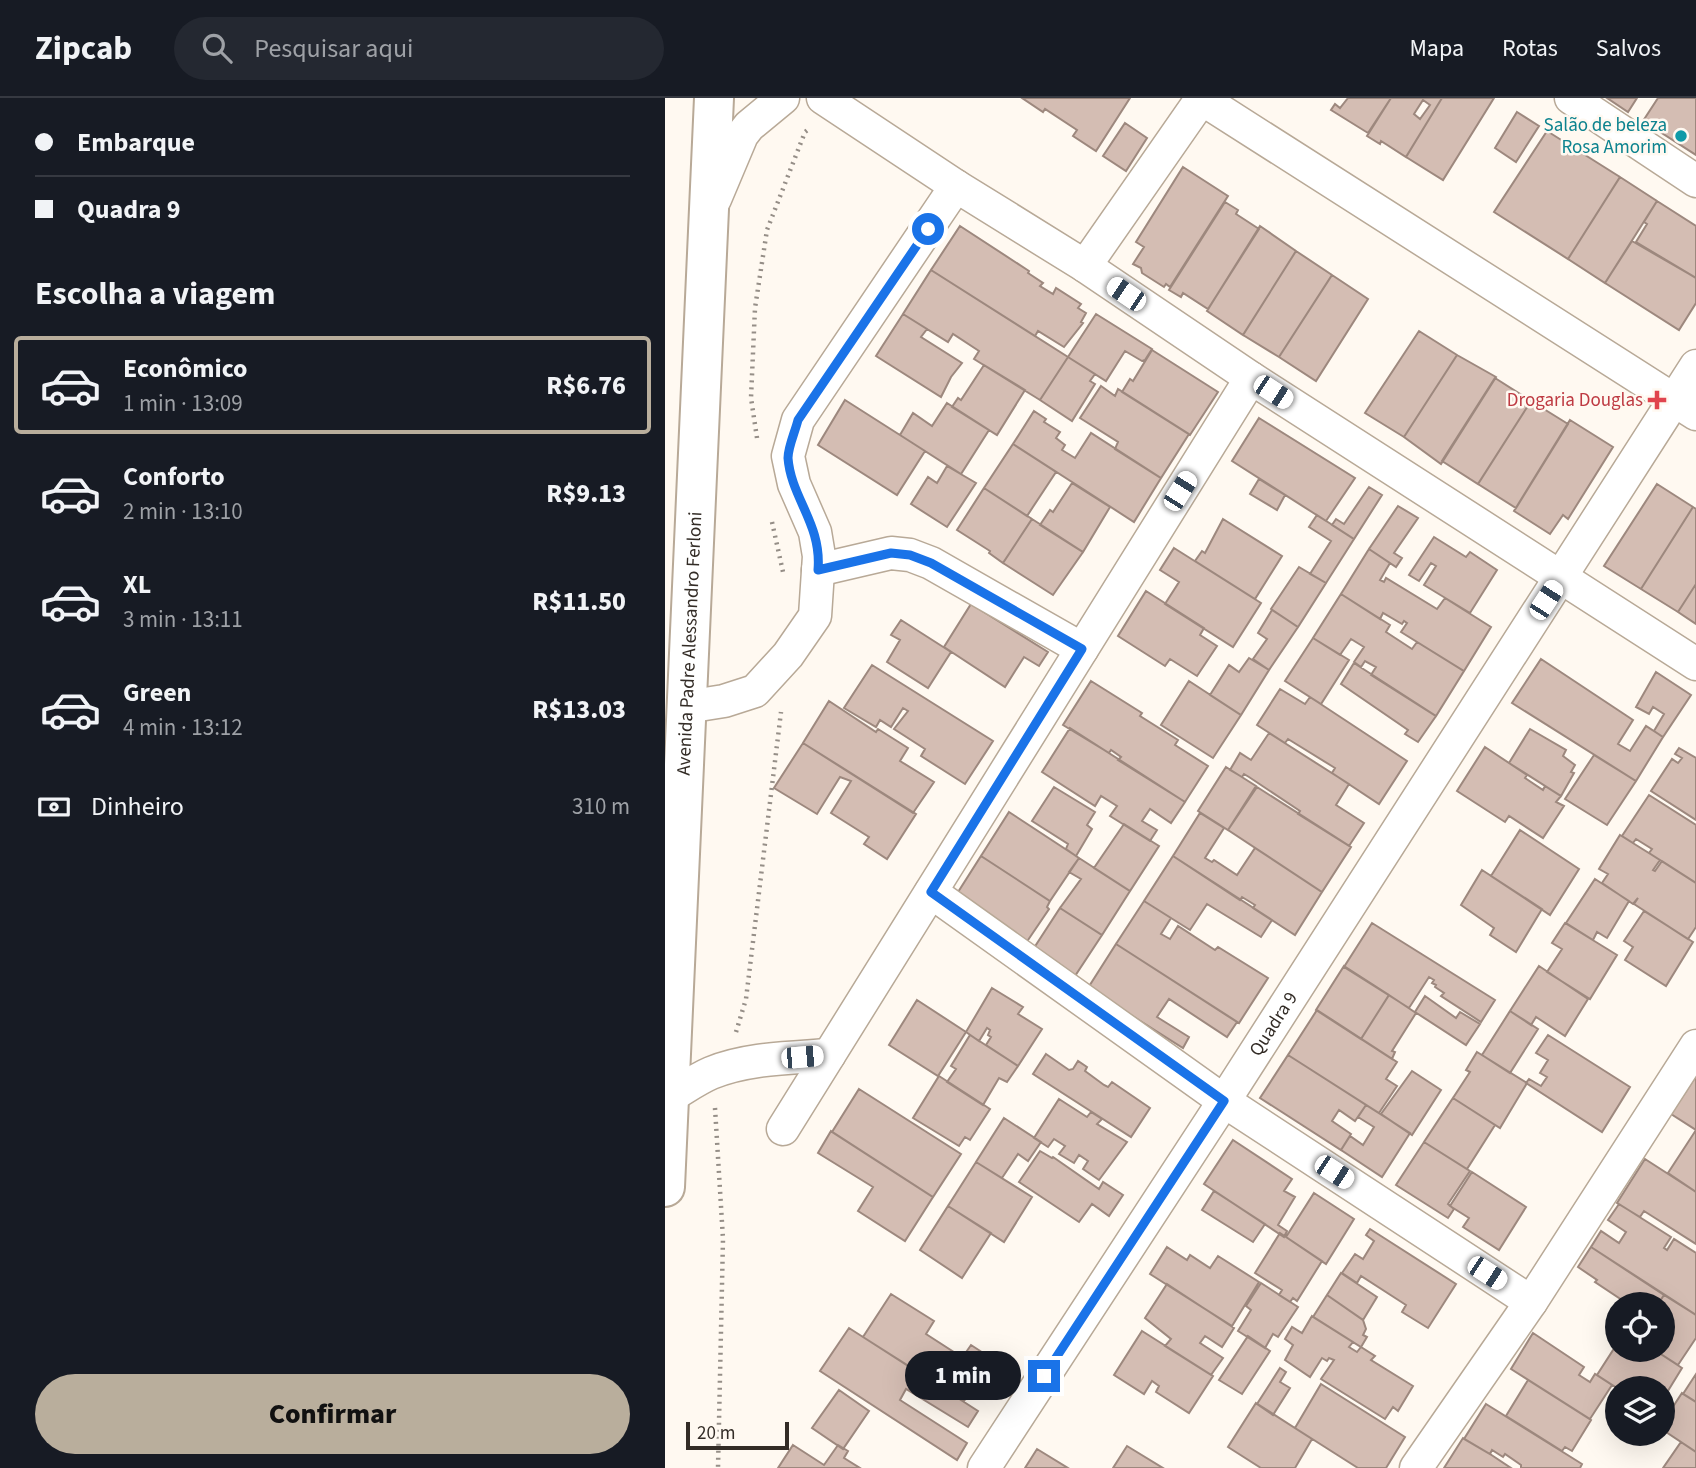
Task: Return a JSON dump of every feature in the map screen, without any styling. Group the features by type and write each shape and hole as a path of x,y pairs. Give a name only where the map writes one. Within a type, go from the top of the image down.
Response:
{"main road":[{"name":"Avenida Padre Alessandro Ferloni","path":"665,1187 669,1097 668,1035 686,707 713,100"}],"street":[{"path":"709,213 742,135 783,98"},
{"path":"1085,266 1202,98 1685,407"},
{"path":"1571,98 1696,181"},
{"path":"829,101 956,186 1085,266 1251,378 1696,664"},
{"path":"686,707 724,701 755,691 787,655 815,616 819,556 815,531 794,484 788,456 798,420 956,186"},
{"name":"Quadra 9","path":"984,1468 1224,1101 1560,577 1685,407 1696,366"},
{"path":"783,1129 1251,378"},
{"path":"818,570 891,553 910,555 931,563 1082,649"},
{"path":"931,892 1224,1101 1531,1302"},
{"path":"1416,1468 1531,1302 1696,1045"},
{"path":"669,1097 710,1073 726,1068 775,1059 829,1055"}],"path":[{"path":"759,450 751,398 755,308 767,230 805,132 829,101"},
{"path":"770,513 784,575"},
{"path":"718,1468 723,1239 714,1112 746,999 787,655"}],"building":[{"path":"1022,98 1130,98 1096,151 1073,136 1077,130"},
{"path":"1348,98 1391,98 1368,133 1331,110 1335,104 1340,108"},
{"path":"1391,98 1442,98 1406,157 1381,141 1380,144 1367,136","holes":["1423,100 1430,105 1420,119 1414,114"]},
{"path":"1442,98 1494,98 1443,180 1406,157"},
{"path":"1607,98 1637,98 1628,112"},
{"name":"Salão de beleza Rosa Amorim","path":"1658,98 1696,98 1696,155 1643,121"},
{"path":"1517,112 1539,126 1516,162 1495,148"},
{"path":"1125,123 1147,138 1126,171 1103,156"},
{"path":"1547,131 1620,177 1568,259 1494,212"},
{"path":"1183,167 1228,196 1170,287 1166,284 1164,287 1133,264 1144,247 1136,242"},
{"path":"1620,177 1657,201 1605,283 1568,259"},
{"path":"1657,201 1696,226 1696,278 1636,242"},
{"path":"1225,202 1238,210 1236,214 1259,229 1208,309 1183,293 1181,297 1169,290"},
{"path":"960,226 1029,271 1028,273 1043,283 1040,286 1053,294 1056,288 1081,304 1078,308 1086,313 1081,322 1083,323 1064,347 1038,331 1035,336 931,270"},
{"path":"1260,226 1296,251 1243,335 1207,311"},
{"path":"1632,241 1696,278 1696,303 1679,330 1605,283"},
{"path":"1296,251 1332,275 1279,357 1243,335"},
{"path":"931,270 1068,357 1040,400 974,359 979,351 953,334 948,342 903,314"},
{"path":"1332,275 1368,299 1316,381 1279,357"},
{"path":"903,314 927,329 921,337 962,363 941,397 876,356"},
{"path":"1096,314 1152,349 1142,361 1125,351 1106,381 1068,357"},
{"path":"1419,331 1457,355 1404,437 1365,413"},
{"path":"1152,350 1218,392 1190,435 1122,392 1130,379 1133,381"},
{"path":"1457,355 1496,377 1441,464 1404,437"},
{"path":"1068,357 1095,374 1090,381 1095,384 1072,421 1040,400"},
{"path":"984,365 1025,390 997,435 952,407 958,398 961,400"},
{"path":"1495,378 1531,401 1478,484 1442,461"},
{"path":"1101,386 1115,396 1118,389 1189,434 1161,478 1115,449 1118,442 1080,418"},
{"path":"845,400 925,451 897,495 818,445"},
{"path":"1531,401 1568,424 1516,508 1478,484"},
{"path":"947,403 989,430 961,474 900,435 913,413 932,426"},
{"path":"1034,411 1046,419 1044,422 1060,432 1056,438 1065,445 1062,450 1075,458 1091,433 1161,478 1134,522 1013,444"},
{"path":"1259,418 1355,478 1326,521 1232,461"},
{"path":"1570,420 1613,447 1568,519 1563,515 1550,534 1514,511"},
{"path":"1013,444 1056,472 1027,516 984,488"},
{"path":"947,466 976,483 947,527 911,504 928,477 937,483"},
{"path":"1259,479 1285,495 1277,510 1250,494"},
{"path":"1072,483 1110,507 1083,552 1040,525 1050,510 1053,512"},
{"path":"1657,484 1693,507 1641,589 1604,566"},
{"path":"1369,487 1382,495 1354,539 1332,525 1336,519 1344,524"},
{"path":"984,488 1032,519 1003,563 989,553 990,551 957,530"},
{"path":"1398,506 1418,518 1394,553 1402,558 1396,567 1369,549"},
{"path":"1693,507 1696,509 1696,584 1678,612 1641,589"},
{"path":"1317,515 1354,539 1326,583 1310,574 1331,541 1309,527"},
{"path":"1032,519 1083,552 1053,595 1003,563"},
{"path":"1223,519 1282,556 1255,599 1195,561 1202,551 1205,553"},
{"path":"1434,537 1466,557 1470,552 1497,570 1470,613 1424,585 1436,566 1431,563 1419,581 1409,575"},
{"path":"1174,548 1261,603 1233,647 1165,604 1179,582 1160,570"},
{"path":"1369,549 1390,563 1380,580 1384,582 1386,578 1437,609 1445,598 1491,627 1464,671 1401,632 1407,623 1404,621 1402,624 1383,613 1380,619 1341,594"},
{"path":"1299,567 1326,583 1298,627 1271,609"},
{"path":"1696,584 1696,624 1678,612"},
{"path":"1146,591 1204,628 1200,635 1217,646 1197,676 1170,659 1165,666 1118,636"},
{"path":"1341,594 1390,625 1386,632 1412,649 1417,642 1464,671 1436,716 1371,675 1376,667 1365,661 1361,667 1354,662 1364,647 1351,639 1340,655 1313,638"},
{"path":"971,604 1048,652 1039,666 1024,657 1005,687 944,647"},
{"path":"1272,610 1298,627 1269,670 1253,659 1267,639 1258,633"},
{"path":"901,620 951,652 928,688 887,662 900,640 891,635"},
{"path":"1313,638 1349,660 1321,704 1285,681"},
{"path":"1249,658 1269,670 1241,715 1210,695 1229,665 1239,672"},
{"path":"1541,659 1633,720 1618,744 1630,751 1646,726 1663,737 1636,781 1512,703"},
{"path":"1354,663 1436,716 1418,742 1405,734 1408,730 1341,684"},
{"path":"872,665 993,741 965,784 921,756 925,749 894,729 908,711 903,708 891,727 880,720 876,727 844,708"},
{"path":"1656,672 1691,695 1663,737 1654,731 1664,714 1653,707 1649,714 1636,707"},
{"path":"1091,681 1142,713 1140,716 1178,740 1175,745 1208,766 1185,802 1118,760 1121,757 1111,750 1109,753 1063,725"},
{"path":"1189,681 1241,715 1213,758 1161,725"},
{"path":"1280,689 1305,704 1310,697 1407,761 1379,804 1332,773 1335,768 1288,739 1285,743 1257,725"},
{"path":"829,701 876,732 878,729 908,748 900,761 934,782 913,813 803,743"},
{"path":"1070,728 1185,802 1171,823 1150,809 1142,821 1157,830 1150,841 1110,816 1117,806 1101,796 1095,806 1042,772"},
{"path":"1530,729 1566,750 1563,756 1575,765 1571,772 1574,773 1561,796 1509,763"},
{"path":"1269,733 1349,784 1336,805 1364,823 1349,846 1298,814 1300,811 1249,777 1244,774 1242,777 1230,770 1240,753 1251,760"},
{"path":"803,743 916,814 887,859 864,844 869,837 831,813 851,781 840,777 817,814 774,788"},
{"path":"1485,747 1527,775 1525,778 1543,790 1545,786 1561,796 1556,802 1564,806 1543,838 1509,816 1505,822 1457,791"},
{"path":"1679,748 1696,758 1696,820 1651,791 1672,759 1678,763 1682,758 1675,754"},
{"path":"1594,755 1636,781 1607,825 1565,799"},
{"path":"1226,767 1256,786 1228,830 1198,811"},
{"path":"1054,787 1095,812 1087,825 1092,829 1076,856 1066,849 1068,844 1032,821"},
{"path":"1257,787 1351,847 1322,892 1228,830"},
{"path":"1649,795 1696,825 1696,883 1649,853 1652,849 1636,839 1633,843 1622,836"},
{"path":"1009,812 1079,858 1050,901 981,856"},
{"path":"1200,813 1224,828 1205,858 1212,862 1214,860 1237,875 1255,848 1322,892 1295,935 1253,908 1255,905 1242,897 1240,900 1173,856"},
{"path":"1124,824 1159,846 1130,891 1094,868"},
{"path":"1520,830 1579,869 1550,915 1491,876"},
{"path":"1620,835 1660,860 1653,870 1655,871 1662,861 1696,883 1696,927 1688,939 1634,904 1638,898 1633,904 1602,883 1608,874 1599,869"},
{"path":"981,856 1050,901 1047,907 1049,909 1024,946 953,900"},
{"path":"1173,856 1272,920 1261,937 1207,904 1190,930 1144,901"},
{"path":"1079,858 1130,891 1102,935 1060,908 1081,879 1069,872"},
{"path":"1482,870 1542,909 1516,952 1490,935 1494,928 1461,905"},
{"path":"1595,879 1629,901 1607,938 1597,932 1593,940 1566,923"},
{"path":"1144,901 1171,918 1161,934 1170,939 1178,926 1215,950 1218,947 1268,978 1239,1023 1116,944"},
{"path":"1060,908 1102,935 1073,979 1032,951"},
{"path":"1644,911 1693,942 1666,986 1625,960 1633,947 1624,941"},
{"path":"1372,923 1495,1000 1481,1022 1441,996 1444,993 1435,987 1432,983 1434,980 1429,977 1409,1008 1344,967"},
{"path":"1565,923 1617,955 1590,999 1547,972 1562,949 1552,943"},
{"path":"1116,944 1237,1022 1227,1037 1169,999 1157,1017 1189,1037 1183,1048 1088,988"},
{"path":"1344,966 1389,995 1361,1039 1316,1010"},
{"path":"1539,966 1588,999 1565,1036 1536,1017 1531,1025 1510,1011"},
{"path":"992,988 1023,1007 1018,1014 1042,1029 1018,1066 986,1045 991,1037 987,1028 979,1041 966,1032"},
{"path":"1389,995 1416,1013 1392,1051 1395,1052 1392,1059 1361,1039"},
{"path":"1425,996 1456,1018 1460,1012 1480,1024 1466,1045 1415,1012"},
{"path":"917,1000 966,1032 938,1076 889,1045"},
{"path":"1317,1010 1397,1062 1386,1079 1397,1086 1379,1113 1288,1055"},
{"path":"1510,1011 1538,1029 1510,1073 1482,1055"},
{"path":"970,1035 1018,1066 1007,1082 999,1078 983,1105 947,1082 956,1069 951,1066"},
{"path":"1548,1035 1630,1087 1602,1132 1526,1083 1529,1079 1541,1086 1547,1077 1540,1073 1548,1060 1536,1053"},
{"path":"1477,1052 1527,1083 1500,1128 1453,1098 1470,1072 1466,1070"},
{"path":"1046,1054 1069,1070 1073,1069 1078,1061 1087,1067 1085,1071 1104,1085 1108,1087 1112,1082 1150,1108 1131,1137 1033,1074"},
{"path":"1288,1055 1366,1105 1355,1121 1339,1110 1332,1121 1351,1134 1341,1150 1260,1098"},
{"path":"1412,1071 1441,1090 1412,1135 1381,1114"},
{"path":"939,1076 990,1109 970,1140 965,1137 959,1146 913,1118"},
{"path":"1696,1076 1696,1130 1671,1114"},
{"path":"859,1089 961,1154 933,1197 832,1132"},
{"path":"1453,1098 1495,1125 1467,1169 1424,1142"},
{"path":"1059,1099 1087,1117 1091,1112 1102,1119 1097,1124 1127,1142 1099,1180 1083,1169 1088,1161 1079,1155 1074,1163 1059,1154 1065,1146 1054,1139 1048,1147 1034,1138"},
{"path":"1366,1105 1410,1133 1382,1177 1341,1150 1350,1136 1363,1145 1374,1127 1358,1117"},
{"path":"1004,1118 1041,1142 1028,1161 1018,1154 1002,1178 976,1162"},
{"path":"1696,1130 1696,1192 1668,1173"},
{"path":"831,1131 933,1197 905,1241 858,1211 873,1187 818,1153"},
{"path":"1233,1140 1292,1179 1284,1191 1295,1197 1278,1225 1287,1231 1284,1237 1204,1184"},
{"path":"1424,1142 1470,1171 1448,1204 1454,1209 1448,1218 1396,1185"},
{"path":"1040,1151 1099,1189 1103,1182 1123,1195 1109,1216 1092,1204 1079,1222 1019,1182"},
{"path":"1645,1159 1696,1192 1696,1244 1644,1211 1640,1217 1617,1203"},
{"path":"976,1162 1032,1197 1004,1242 948,1206"},
{"path":"1472,1172 1526,1207 1499,1250 1463,1227 1469,1218 1450,1206"},
{"path":"1214,1191 1265,1224 1253,1242 1202,1210"},
{"path":"1314,1193 1354,1219 1326,1264 1286,1237"},
{"path":"1619,1204 1671,1237 1664,1248 1667,1250 1674,1239 1696,1253 1696,1315 1675,1301 1675,1292 1660,1292 1591,1247 1601,1231 1619,1243 1626,1232 1608,1220"},
{"path":"948,1206 991,1233 962,1278 920,1250"},
{"path":"1370,1229 1456,1284 1428,1328 1402,1312 1406,1305 1361,1276 1357,1283 1342,1273 1355,1254 1363,1259 1374,1241 1366,1235"},
{"path":"1280,1233 1322,1261 1297,1301 1293,1298 1290,1302 1279,1295 1282,1290 1255,1273"},
{"path":"1167,1247 1187,1260 1190,1255 1210,1268 1218,1256 1259,1282 1232,1326 1150,1274"},
{"path":"1591,1247 1659,1292 1610,1292 1578,1267"},
{"path":"1341,1273 1377,1297 1363,1320 1327,1295"},
{"path":"1261,1283 1298,1307 1278,1337 1273,1334 1265,1348 1238,1331 1251,1310 1246,1306"},
{"path":"1167,1284 1234,1328 1222,1347 1205,1336 1200,1343 1223,1358 1211,1375 1165,1346 1171,1339 1145,1318"},
{"path":"891,1294 934,1321 926,1334 962,1358 971,1345 991,1358 964,1401 863,1337"},
{"path":"1327,1295 1363,1320 1366,1329 1363,1335 1367,1337 1361,1347 1313,1317"},
{"path":"1675,1302 1696,1315 1696,1338 1678,1365 1673,1362"},
{"path":"1312,1316 1353,1342 1349,1347 1357,1352 1361,1347 1375,1356 1371,1360 1413,1386 1398,1411 1393,1407 1385,1419 1321,1379 1334,1360 1329,1358 1327,1361 1322,1358 1310,1377 1285,1360 1293,1345 1285,1339 1292,1327 1302,1333"},
{"path":"849,1328 978,1411 968,1427 906,1389 900,1400 967,1443 957,1460 820,1371"},
{"path":"1142,1331 1213,1376 1189,1413 1156,1392 1159,1386 1152,1381 1144,1394 1114,1375"},
{"path":"1533,1333 1584,1367 1579,1375 1590,1382 1595,1374 1605,1380 1605,1396 1590,1419 1511,1369"},
{"path":"1248,1336 1270,1351 1242,1394 1219,1380"},
{"path":"1605,1362 1673,1362 1682,1368 1675,1379 1675,1376 1605,1376 1605,1380 1597,1375"},
{"path":"1280,1368 1286,1372 1280,1382 1290,1388 1273,1415 1257,1404"},
{"path":"1696,1374 1696,1402 1683,1394"},
{"path":"1528,1380 1591,1420 1572,1451 1565,1447 1562,1451 1506,1416"},
{"path":"1321,1384 1405,1437 1386,1468 1358,1468 1295,1428"},
{"path":"839,1390 869,1411 843,1449 812,1428"},
{"path":"1682,1393 1696,1402 1696,1452 1675,1438 1675,1404"},
{"path":"1256,1403 1312,1439 1295,1468 1261,1468 1228,1447"},
{"path":"1486,1404 1582,1464 1580,1468 1521,1468 1521,1465 1505,1454 1503,1457 1492,1450 1490,1454 1464,1439"},
{"path":"1463,1438 1490,1454 1511,1468 1444,1468"},
{"path":"1681,1442 1696,1452 1696,1468 1663,1468"},
{"path":"793,1445 824,1465 838,1445 848,1451 844,1458 860,1468 778,1468"},
{"path":"1127,1446 1163,1468 1113,1468"},
{"path":"1037,1449 1068,1468 1025,1468"}],"place":[{"name":"Salão de beleza Rosa Amorim","path":"1681,136"},
{"name":"Drogaria Douglas","path":"1657,400"}],"route":[{"path":"928,229 798,420 788,456 794,484 815,531 818,570 891,553 910,555 931,563 1082,649 931,892 1224,1101 1044,1376"}]}
